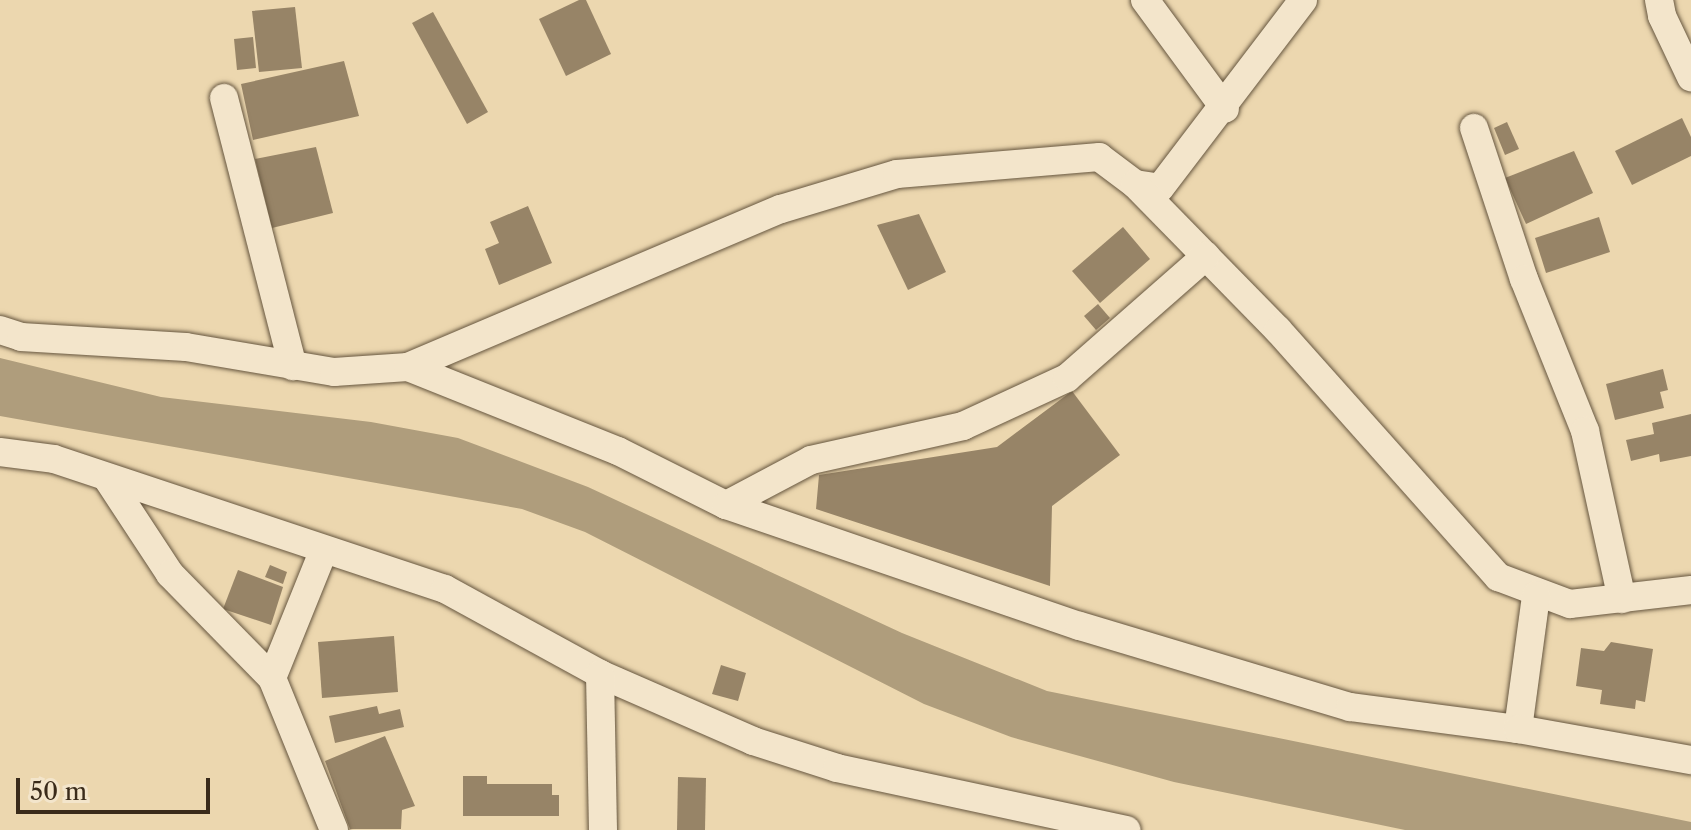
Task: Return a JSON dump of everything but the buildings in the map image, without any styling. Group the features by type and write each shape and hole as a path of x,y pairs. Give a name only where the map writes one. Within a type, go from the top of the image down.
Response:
{"street":[{"path":"1145,0 1225,109"},
{"path":"1135,184 1160,188 1225,109 1303,0"},
{"path":"1659,0 1662,16 1691,77"},
{"path":"224,98 293,366"},
{"path":"1474,128 1524,279 1585,431 1622,599"},
{"path":"0,330 21,337 186,347 334,372 408,367 781,209 897,174 1099,157 1135,184 1206,256 1436,502 1498,577 1536,595 1570,604 1691,590"},
{"path":"726,505 811,460 963,426 1067,378 1206,256"},
{"path":"408,367 618,451 726,505 1080,626 1350,707 1518,729 1691,760"},
{"path":"0,452 54,459 323,552 445,589 600,674 753,741 837,768 1069,823 1126,830"},
{"path":"107,478 170,574 272,678 334,830"},
{"path":"272,678 323,552"},
{"path":"1518,729 1536,595"},
{"path":"600,674 603,830"}],"shaded area":[{"path":"0,358 161,397 371,422 458,438 588,487 902,633 1047,691 1691,822 1691,830 1405,830 1174,782 1011,737 924,704 585,532 522,509 0,416"}]}
